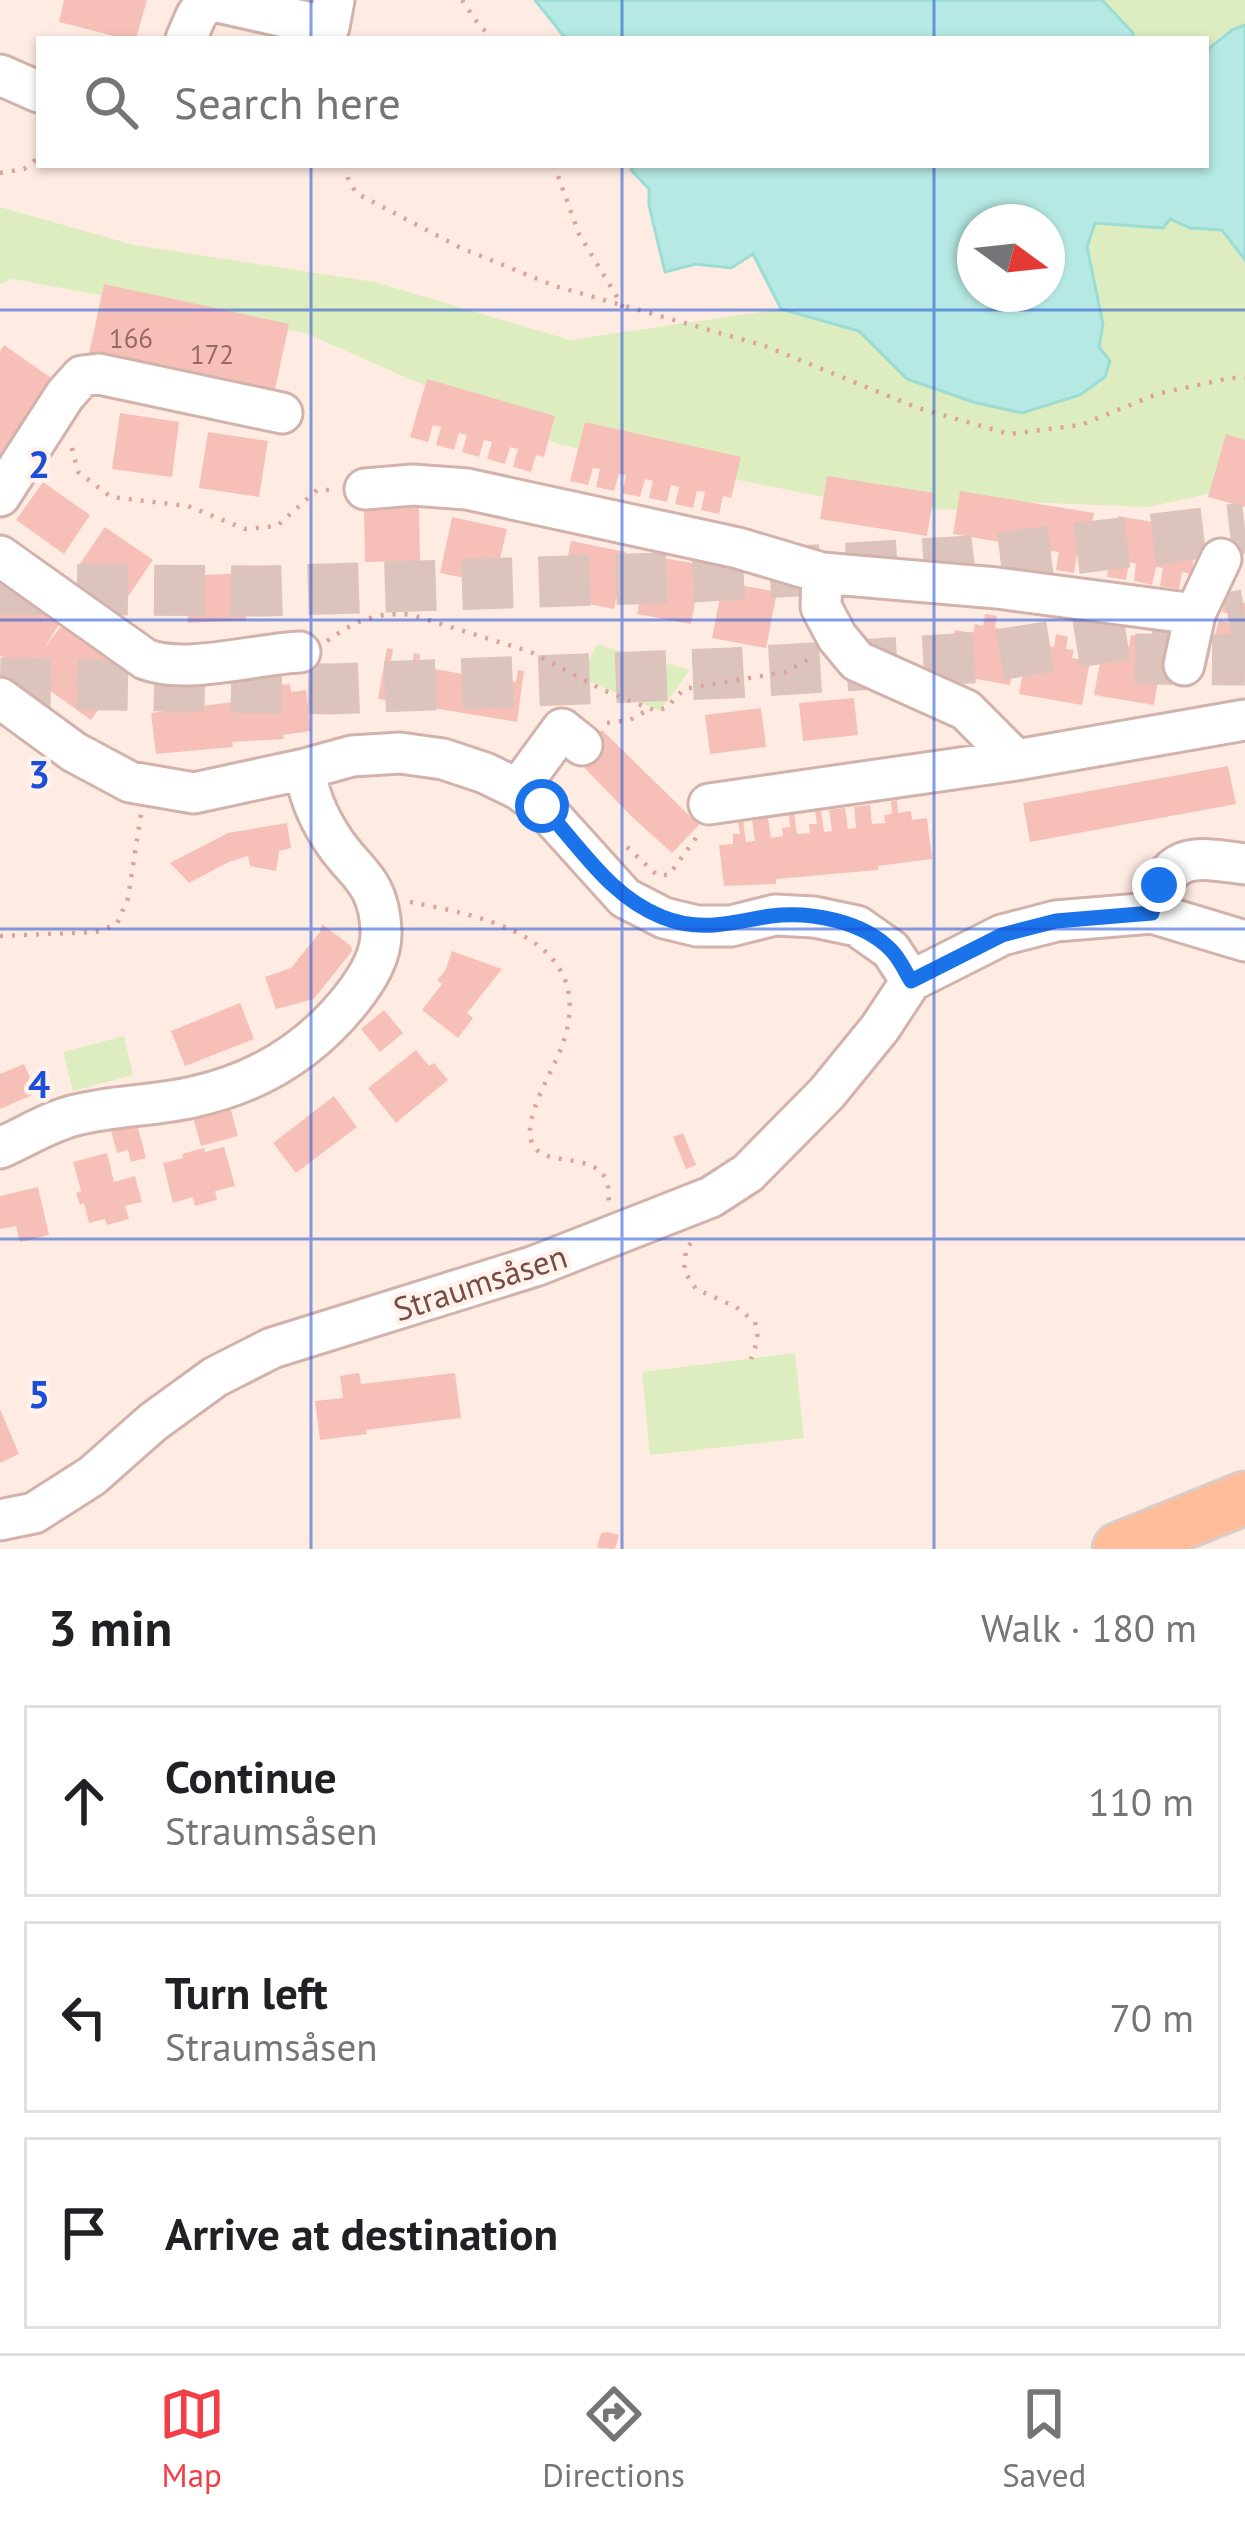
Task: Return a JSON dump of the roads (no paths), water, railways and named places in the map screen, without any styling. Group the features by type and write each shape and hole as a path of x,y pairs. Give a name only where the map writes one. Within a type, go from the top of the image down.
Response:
{"main road":[{"path":"1119,1549 1245,1498"}],"street":[{"path":"188,36 208,0 332,22"},
{"path":"0,75 36,91"},
{"path":"0,496 82,376 99,374 281,413"},
{"path":"365,489 413,485 467,489 738,548 822,573 998,588 1195,614"},
{"path":"0,556 158,664 190,665 300,652"},
{"path":"1184,665 1195,614 1221,559"},
{"path":"822,573 821,607 857,661 966,710 1016,760"},
{"path":"0,698 74,752 130,782 194,793 352,756 400,753 442,758 518,789 542,806 625,898 664,918 697,926 731,926 775,916 814,917 857,926 891,950 911,981"},
{"path":"710,804 1016,760 1245,720"},
{"path":"518,789 562,729 594,734"},
{"path":"0,1148 71,1115 190,1098 246,1083 296,1054 341,1013 370,974 382,935 375,896 361,871 332,840 308,794 305,769"},
{"path":"1245,864 1204,858 1178,863 1159,885 1152,913 1245,941"},
{"name":"Straumsåsen","path":"0,1520 34,1513 53,1501 92,1476 153,1422 215,1377 272,1348 535,1266 711,1197 748,1173 827,1093 911,981 1002,935 1056,921 1152,913"}],"water":[{"path":"535,0 1102,0 1134,36 564,36"},
{"path":"1245,25 1245,260 1222,230 1190,228 1170,219 1163,228 1095,223 1087,247 1103,324 1099,347 1110,361 1105,377 1080,395 1022,413 907,379 859,331 781,309 753,254 731,268 696,264 665,272 649,189 631,170 633,168 1209,168 1209,49"}],"tunnel":[{"path":"0,589 264,591 692,577 972,561 1245,528"},
{"path":"0,683 331,689 731,673 985,657 1245,615"},
{"path":"1135,659 1245,660"}]}
